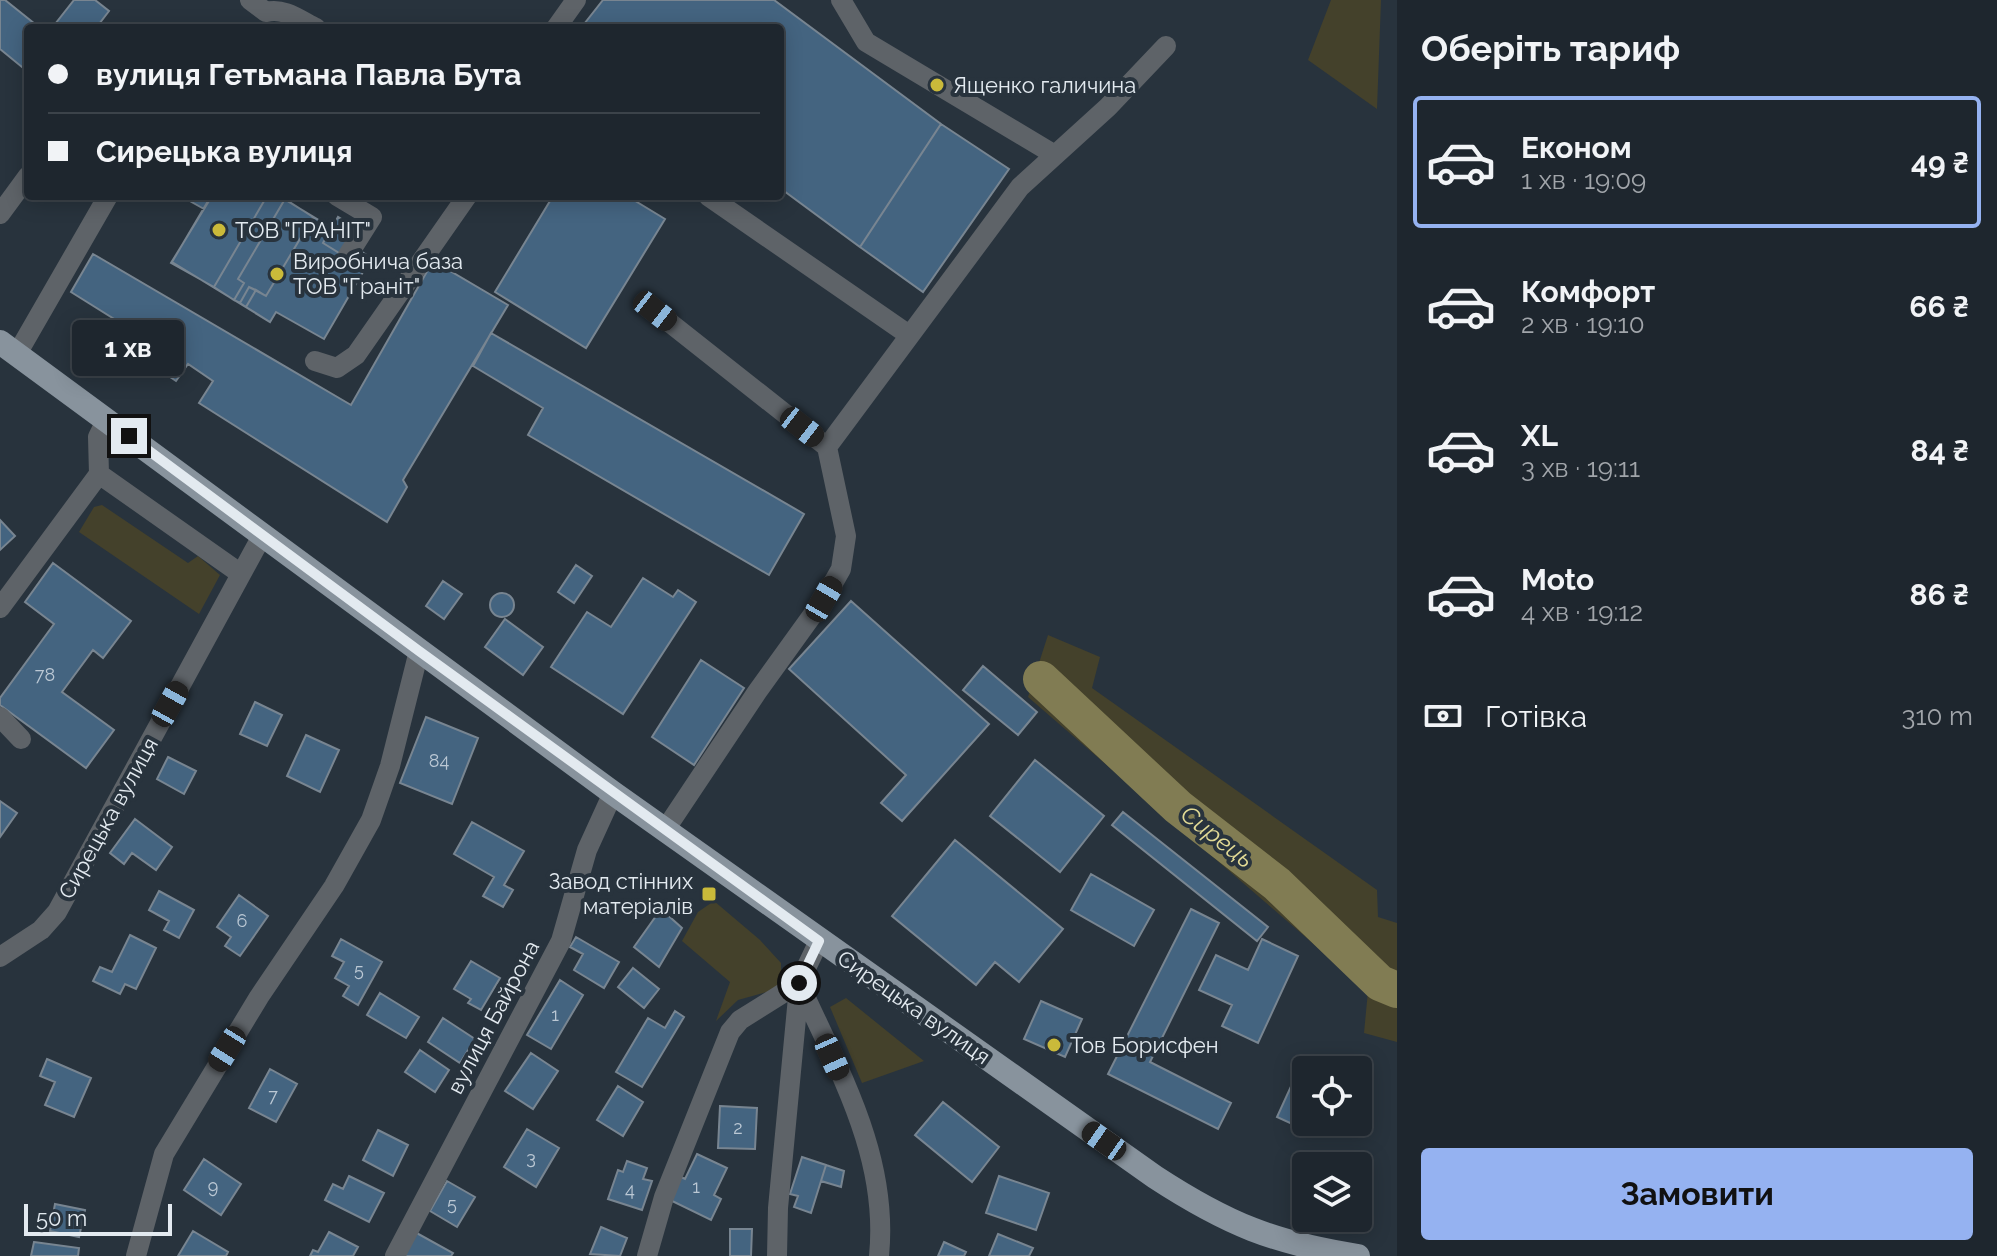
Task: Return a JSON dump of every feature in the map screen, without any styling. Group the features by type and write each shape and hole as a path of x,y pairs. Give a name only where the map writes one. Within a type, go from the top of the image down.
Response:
{"main road":[{"name":"Сирецька вулиця","path":"9,348 613,793 1195,1203 1234,1224 1274,1238 1358,1256"}],"street":[{"path":"559,24 576,0"},
{"path":"841,0 866,42 1055,155"},
{"path":"263,10 284,12 308,24"},
{"path":"827,447 1020,187 1108,107 1166,46"},
{"path":"0,214 24,181"},
{"path":"9,348 105,200"},
{"path":"344,200 372,217 348,255"},
{"path":"315,361 337,368 356,355 464,200"},
{"path":"714,200 909,335"},
{"path":"655,311 827,447 846,536 841,569 824,599 757,692 665,830"},
{"path":"0,608 99,474 98,437 107,419"},
{"path":"99,474 241,574"},
{"name":"Сирецька вулиця","path":"0,957 41,930 57,912 263,534"},
{"path":"136,1256 164,1154 259,997 334,886 371,820 390,766 419,651"},
{"path":"0,717 21,739"},
{"name":"вулиця Байрона","path":"395,1256 561,941 587,850 613,793"},
{"path":"777,1256 778,1208 799,983 819,941"},
{"path":"647,1256 664,1197 730,1032 740,1020 799,983"},
{"path":"799,983 865,1131 878,1189 882,1225 879,1256"}],"shaded area":[{"path":"1331,0 1381,0 1377,109 1308,60"},
{"path":"102,505 188,563 198,556 220,575 199,614 79,532 94,507"},
{"path":"1048,635 1100,657 1092,688 1377,890 1378,917 1397,923 1397,1042 1364,1033 1368,991 1028,697"},
{"path":"714,901 760,940 781,963 781,988 738,1000 716,1021 730,982 682,941 698,912"},
{"path":"846,998 924,1061 862,1083 830,1007"}],"building":[{"path":"0,0 5,0 35,24 24,24 24,69 0,49"},
{"path":"74,0 95,0 109,11 99,24 55,24"},
{"path":"603,0 774,0 941,124 860,247 784,191 784,24 584,24"},
{"path":"941,124 1009,169 923,292 860,247"},
{"path":"188,200 209,200 204,209"},
{"name":"Виробнича база ТОВ \"Граніт\"","path":"209,200 286,200 332,228 338,217 358,229 359,250 371,258 324,339 276,312 270,322 172,262"},
{"name":"ТОВ \"ГРАНІТ\"","path":"210,200 265,200 214,287 171,263"},
{"path":"265,200 284,200 238,279 244,283 234,300 214,287"},
{"path":"284,200 313,217 266,296 249,287 240,303 234,300 244,283 238,279"},
{"path":"551,200 634,200 665,219 586,348 495,292"},
{"path":"313,217 332,228 323,243 352,261 359,250 371,258 324,339 276,312 270,322 246,307 256,290 266,296"},
{"path":"93,254 351,405 433,261 508,305 403,480 407,487 387,522 199,403 213,381 188,364 176,381 146,361 154,344 71,292"},
{"path":"249,287 256,290 246,307 240,303"},
{"path":"491,333 804,514 769,575 528,435 543,408 473,366"},
{"path":"0,520 15,536 0,550"},
{"path":"53,563 131,621 103,658 93,650 62,692 114,730 86,768 0,705 0,698 54,624 25,602"},
{"path":"576,565 592,576 574,603 558,592"},
{"path":"643,578 673,597 678,590 696,602 623,714 551,667 587,612 611,627"},
{"path":"443,581 462,594 444,619 426,606"},
{"path":"502,593 511,596 514,605 511,614 502,617 493,614 490,605 493,596"},
{"path":"851,601 989,724 902,821 881,803 906,775 789,669"},
{"path":"505,619 543,647 523,675 485,647"},
{"path":"701,660 744,688 694,765 652,737"},
{"path":"983,666 1037,712 1018,735 963,690"},
{"path":"255,702 282,715 267,746 240,734"},
{"path":"426,717 478,738 452,804 400,783"},
{"path":"306,735 339,750 320,792 287,776"},
{"path":"168,757 196,771 184,794 157,779"},
{"path":"1035,760 1104,816 1060,872 990,816"},
{"path":"0,801 17,813 0,837"},
{"path":"1123,812 1268,927 1257,941 1112,825"},
{"path":"135,819 172,847 156,870 132,853 124,864 110,853"},
{"path":"472,822 524,851 504,885 513,890 503,907 483,896 494,877 454,854"},
{"path":"955,840 1063,929 1019,982 995,962 976,985 892,916"},
{"path":"1091,874 1154,910 1134,946 1071,910"},
{"path":"159,891 194,910 179,938 164,930 169,921 149,910"},
{"path":"239,895 268,916 240,956 225,946 231,937 217,927"},
{"path":"661,909 682,928 659,967 634,947"},
{"path":"1191,909 1219,923 1150,1062 1231,1103 1218,1129 1108,1074"},
{"path":"130,935 156,948 136,989 125,984 120,994 93,981 100,967 112,972"},
{"path":"576,937 619,962 604,988 574,970 583,954 570,947"},
{"path":"341,939 382,962 358,1005 343,996 349,986 335,978 344,962 332,956"},
{"path":"1262,939 1298,956 1258,1043 1222,1026 1232,1005 1199,990 1216,955 1248,970"},
{"path":"471,961 500,978 481,1010 468,1003 471,999 454,989"},
{"path":"633,968 659,989 644,1008 618,987"},
{"path":"560,980 583,995 551,1049 527,1035"},
{"path":"380,993 419,1017 406,1038 367,1015"},
{"path":"1041,1001 1082,1019 1065,1057 1024,1039"},
{"path":"675,1011 684,1017 642,1087 616,1072 648,1018 665,1028"},
{"path":"443,1018 475,1039 460,1063 428,1042"},
{"path":"420,1050 449,1070 435,1092 405,1072"},
{"path":"531,1053 558,1071 533,1109 505,1091"},
{"path":"47,1059 91,1078 74,1117 45,1105 55,1082 40,1076"},
{"path":"270,1069 297,1084 276,1122 249,1108"},
{"path":"1292,1084 1292,1124 1277,1117"},
{"path":"618,1086 643,1102 623,1136 597,1120"},
{"path":"943,1102 999,1147 972,1182 915,1135"},
{"path":"720,1106 757,1108 755,1149 718,1148"},
{"path":"527,1129 559,1148 536,1187 504,1167"},
{"path":"378,1130 408,1145 393,1176 363,1160"},
{"path":"697,1154 727,1168 714,1195 721,1199 711,1220 668,1199 679,1176 685,1179"},
{"path":"802,1157 826,1165 811,1213 794,1207 798,1196 790,1194"},
{"path":"204,1159 241,1184 221,1215 184,1190"},
{"path":"627,1161 647,1168 643,1179 652,1181 642,1210 608,1199 618,1170 623,1172"},
{"path":"826,1165 844,1171 841,1187 821,1181"},
{"path":"349,1176 384,1193 369,1222 325,1200 333,1184 343,1189"},
{"path":"999,1176 1049,1193 1036,1230 986,1213"},
{"path":"447,1181 475,1197 457,1227 430,1211"},
{"path":"55,1204 85,1210 79,1237 50,1231"},
{"path":"601,1227 627,1238 620,1256 590,1254"},
{"path":"730,1229 752,1229 751,1256 730,1256"},
{"path":"193,1231 228,1252 226,1256 178,1256"},
{"path":"413,1231 453,1253 451,1256 399,1256"},
{"path":"329,1232 358,1247 353,1256 310,1256 313,1250 318,1252"},
{"path":"998,1234 1033,1248 1029,1256 989,1256"},
{"path":"34,1242 79,1248 78,1256 31,1256"},
{"path":"944,1242 966,1252 964,1256 938,1256"}],"waterway":[{"name":"Сирець","path":"1041,679 1178,807 1277,884 1380,983 1397,990"}],"place":[{"name":"Ященко галичина","path":"937,85"},
{"name":"ТОВ \"ГРАНІТ\"","path":"219,230"},
{"name":"Виробнича база ТОВ \"Граніт\"","path":"277,274"},
{"name":"Завод стінних матеріалів","path":"709,894"},
{"name":"Тов Борисфен","path":"1054,1045"}],"route":[{"path":"129,436 819,941 799,983"}]}
